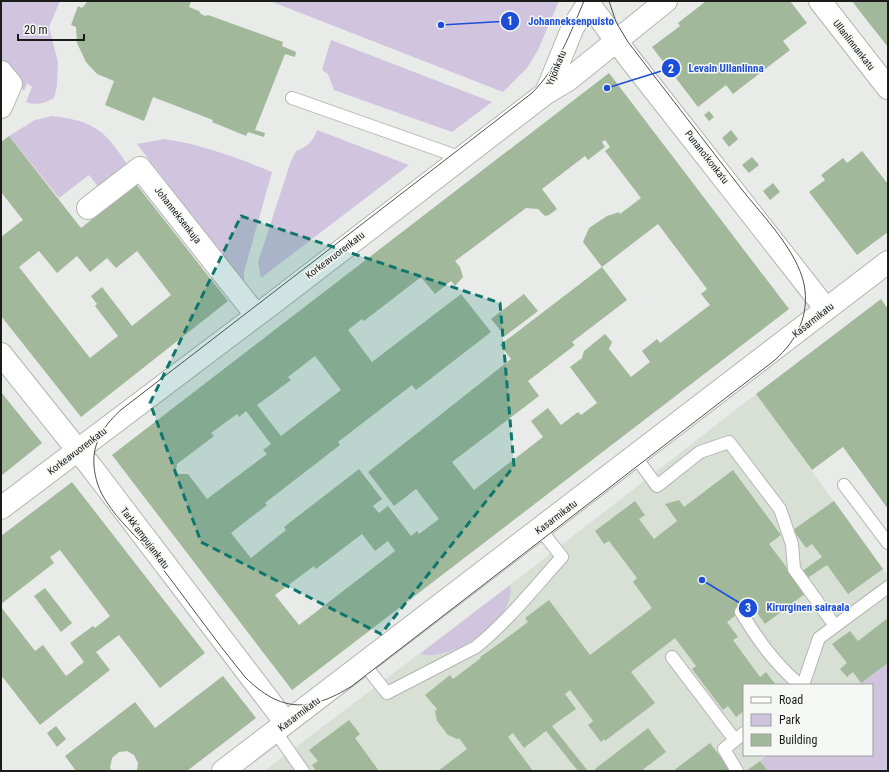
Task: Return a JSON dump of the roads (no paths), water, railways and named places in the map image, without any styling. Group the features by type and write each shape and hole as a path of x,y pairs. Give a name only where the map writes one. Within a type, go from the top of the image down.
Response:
{"street":[{"name":"Korkeavuorenkatu","path":"1,508 78,451 546,93 568,80 666,1"},
{"name":"Ullanlinnankatu","path":"820,1 888,88"},
{"name":"Punanotkonkatu","path":"590,2 617,42 826,310"},
{"name":"Yrjönkatu","path":"546,93 573,27 590,2"},
{"path":"1,107 11,84 3,74"},
{"name":"Johanneksenkuja","path":"88,208 140,168 256,315"},
{"name":"Kasarmikatu","path":"223,771 887,264"},
{"name":"Tarkk'ampujankatu","path":"1,354 78,451 281,727"}],"lane":[{"path":"292,98 462,158"},
{"path":"635,456 658,486 700,452 729,442 780,510 792,544 794,568 835,626"},
{"path":"844,485 888,543"},
{"path":"364,664 387,694 476,647 488,638 507,619 562,557 540,529"},
{"path":"803,684 819,638 888,587"},
{"path":"740,612 759,641 782,669 799,684"},
{"path":"672,656 740,737 724,749 737,771"},
{"path":"281,727 303,771"}],"tram line":[{"path":"584,1 556,61 532,93 122,409 105,427 97,441 94,457 95,475 101,493 111,508 153,556 245,677 258,689 284,703 296,705 323,701 352,686 775,360 790,344 800,326 805,306 804,284 800,272 787,247 770,223 743,191 628,42 616,22 609,1"}],"place":[{"name":"Johanneksenpuisto","path":"441,25"},
{"name":"Levain Ullanlinna","path":"607,88"},
{"name":"Kirurginen sairaala","path":"702,580"}]}
